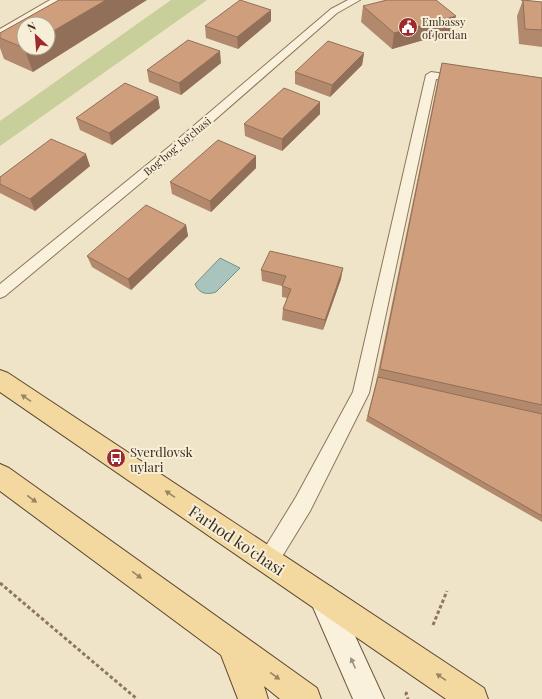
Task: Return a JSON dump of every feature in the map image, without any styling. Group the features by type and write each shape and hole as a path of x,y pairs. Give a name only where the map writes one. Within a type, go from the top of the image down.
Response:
{"main road":[{"name":"Farhod ko'chasi","path":"0,380 473,699"},
{"path":"0,476 306,699"},
{"path":"323,598 369,699"},
{"path":"232,644 254,699"}],"lane":[{"path":"0,33 57,0"},
{"name":"Bogʻbogʻ koʻchasi","path":"0,292 174,149 334,11 355,0"},
{"path":"527,0 542,2"},
{"path":"268,561 303,504 361,393 431,75 468,80"}],"path":[{"path":"0,583 137,699"},
{"path":"433,625 447,590"}],"green space":[{"path":"171,0 207,0 0,146 0,121"}],"water":[{"path":"220,258 240,268 216,292 201,292 195,284"}],"building":[{"path":"59,0 106,0 56,29 56,16 30,16"},
{"path":"240,0 271,10 237,37 205,26"},
{"path":"387,0 436,0 456,16 394,33 363,6"},
{"path":"523,0 542,2 542,30 525,29"},
{"path":"16,24 16,45 0,38 0,33"},
{"path":"188,40 220,51 179,83 147,70"},
{"path":"328,41 364,53 332,85 295,72"},
{"path":"442,63 542,78 542,405 380,369"},
{"path":"125,83 158,97 109,133 76,118"},
{"path":"284,88 320,102 282,139 244,124"},
{"path":"51,139 86,154 30,199 0,184 0,177"},
{"path":"218,140 256,156 210,201 170,182"},
{"path":"146,205 186,225 128,279 87,256"},
{"path":"270,251 343,268 325,320 283,309 291,289 282,286 286,276 261,270"},
{"path":"378,377 542,414 542,516 368,416"}],"place":[{"name":"Embassy of Jordan","path":"408,27"},
{"name":"Sverdlovsk uylari","path":"116,458"}]}
